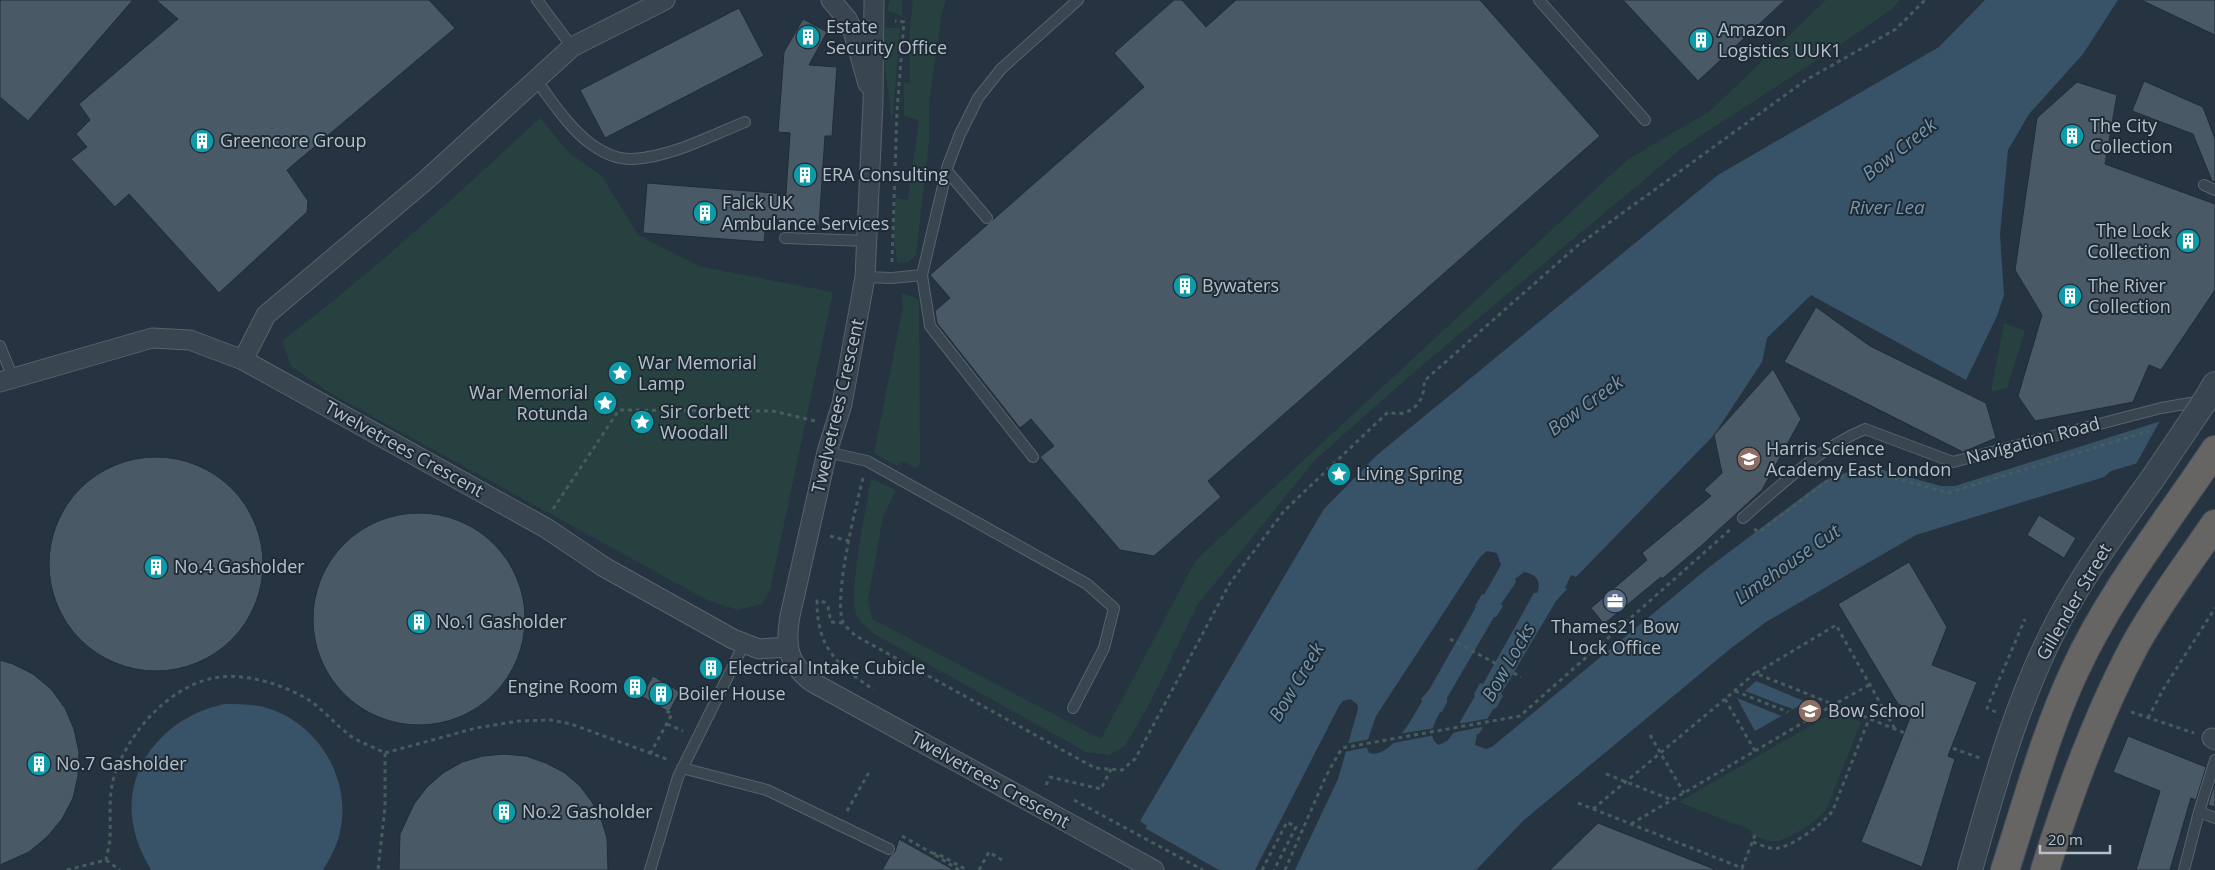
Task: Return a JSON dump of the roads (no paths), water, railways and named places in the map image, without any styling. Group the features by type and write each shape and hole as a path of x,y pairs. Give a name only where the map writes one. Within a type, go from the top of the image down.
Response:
{"highway":[{"path":"2005,870 2051,728 2075,670 2106,612 2209,460"},
{"path":"2045,870 2059,826 2104,705 2136,643 2215,524"}],"street":[{"path":"243,360 266,315 425,181 572,47 665,0"},
{"name":"Twelvetrees Crescent","path":"831,0 853,31 874,102"},
{"name":"Twelvetrees Crescent","path":"874,0 874,102 865,277 842,404 827,452 790,616 788,647 796,666 812,682 1154,870"},
{"name":"Twelvetrees Crescent","path":"6,380 152,338 190,340 243,360 546,528 604,567 744,644 758,649 788,647"},
{"name":"Gillender Street","path":"1970,870 2012,730 2037,666 2059,620 2087,574 2208,396"}],"lane":[{"path":"537,0 572,47"},
{"path":"1033,457 930,326 922,275 947,171 960,134 983,91 1001,69 1078,0"},
{"path":"1539,0 1646,120"},
{"path":"536,80 571,125 590,144 610,155 631,160 661,155 745,122"},
{"path":"947,171 987,218"},
{"path":"2204,185 2215,190"},
{"path":"785,238 867,241"},
{"path":"865,277 892,278 922,275"},
{"path":"0,346 6,380"},
{"name":"Navigation Road","path":"1743,518 1779,486 1842,439 1865,429 1953,462 2208,396"},
{"path":"827,452 866,461 901,479 1088,584 1114,608 1104,648 1073,708"},
{"path":"650,870 683,766 744,644"},
{"path":"2184,870 2215,760"},
{"path":"683,766 767,790 889,849"},
{"path":"2199,812 2215,818"}],"water":[{"name":"River Lea","path":"1985,0 2118,0 2083,54 2029,114 2008,150 2000,234 2004,295 1997,316 1966,380 1811,295 1767,338 1762,362 1714,435 1576,577 1571,575 1565,588 1567,589 1556,601 1501,694 1503,696 1496,708 1493,709 1479,734 1477,734 1475,745 1486,749 1492,747 1708,568 1821,483 1836,475 1872,467 1941,486 1955,486 2215,404 2215,440 2111,471 2104,477 1916,535 1766,622 1730,649 1524,820 1476,870 1295,870 1338,779 1358,709 1357,704 1350,699 1343,701 1339,706 1255,870 1122,870 1147,826 1140,821 1324,509 1377,455 1718,175 1939,47","holes":["1487,551 1497,553 1501,565 1484,595 1482,594 1475,606 1429,690 1421,699 1422,701 1407,726 1393,744 1385,750 1369,753 1366,745 1376,716 1480,557","1524,572 1532,574 1537,579 1539,585 1537,593 1534,593 1483,684 1480,683 1460,722 1461,724 1447,741 1439,745 1435,742 1432,734 1438,716 1442,712 1447,698 1494,617 1496,617 1503,606 1501,604 1516,582 1515,579"]},
{"path":"1756,681 1806,702 1755,731 1737,698"},
{"path":"225,704 246,704 267,708 285,715 302,726 316,740 327,756 336,773 341,792 342,812 337,842 323,870 151,870 134,829 132,807 134,785 141,766 152,748 167,732 184,720 204,710"}],"place":[{"name":"Estate Security Office","path":"808,37"},
{"name":"Amazon Logistics UUK1","path":"1701,40"},
{"name":"The City Collection","path":"2072,136"},
{"name":"Greencore Group","path":"202,141"},
{"name":"ERA Consulting","path":"805,175"},
{"name":"Falck UK Ambulance Services","path":"705,213"},
{"name":"The Lock Collection","path":"2188,241"},
{"name":"Bywaters","path":"1185,286"},
{"name":"The River Collection","path":"2070,296"},
{"name":"War Memorial Lamp","path":"620,373"},
{"name":"War Memorial Rotunda","path":"605,403"},
{"name":"Sir Corbett Woodall","path":"642,422"},
{"name":"Harris Science Academy East London","path":"1749,459"},
{"name":"Living Spring","path":"1339,474"},
{"name":"No.4 Gasholder","path":"156,567"},
{"name":"Thames21 Bow Lock Office","path":"1615,601"},
{"name":"No.1 Gasholder","path":"419,622"},
{"name":"Electrical Intake Cubicle","path":"711,668"},
{"name":"Engine Room","path":"635,687"},
{"name":"Boiler House","path":"661,694"},
{"name":"Bow School","path":"1810,711"},
{"name":"No.7 Gasholder","path":"39,764"},
{"name":"No.2 Gasholder","path":"504,812"}],"water label":[{"name":"Bow Creek","path":"1899,149"},
{"name":"Bow Creek","path":"1585,405"},
{"name":"Limehouse Cut","path":"1787,564"},
{"name":"Bow Locks","path":"1508,662"},
{"name":"Bow Creek","path":"1296,682"}]}
